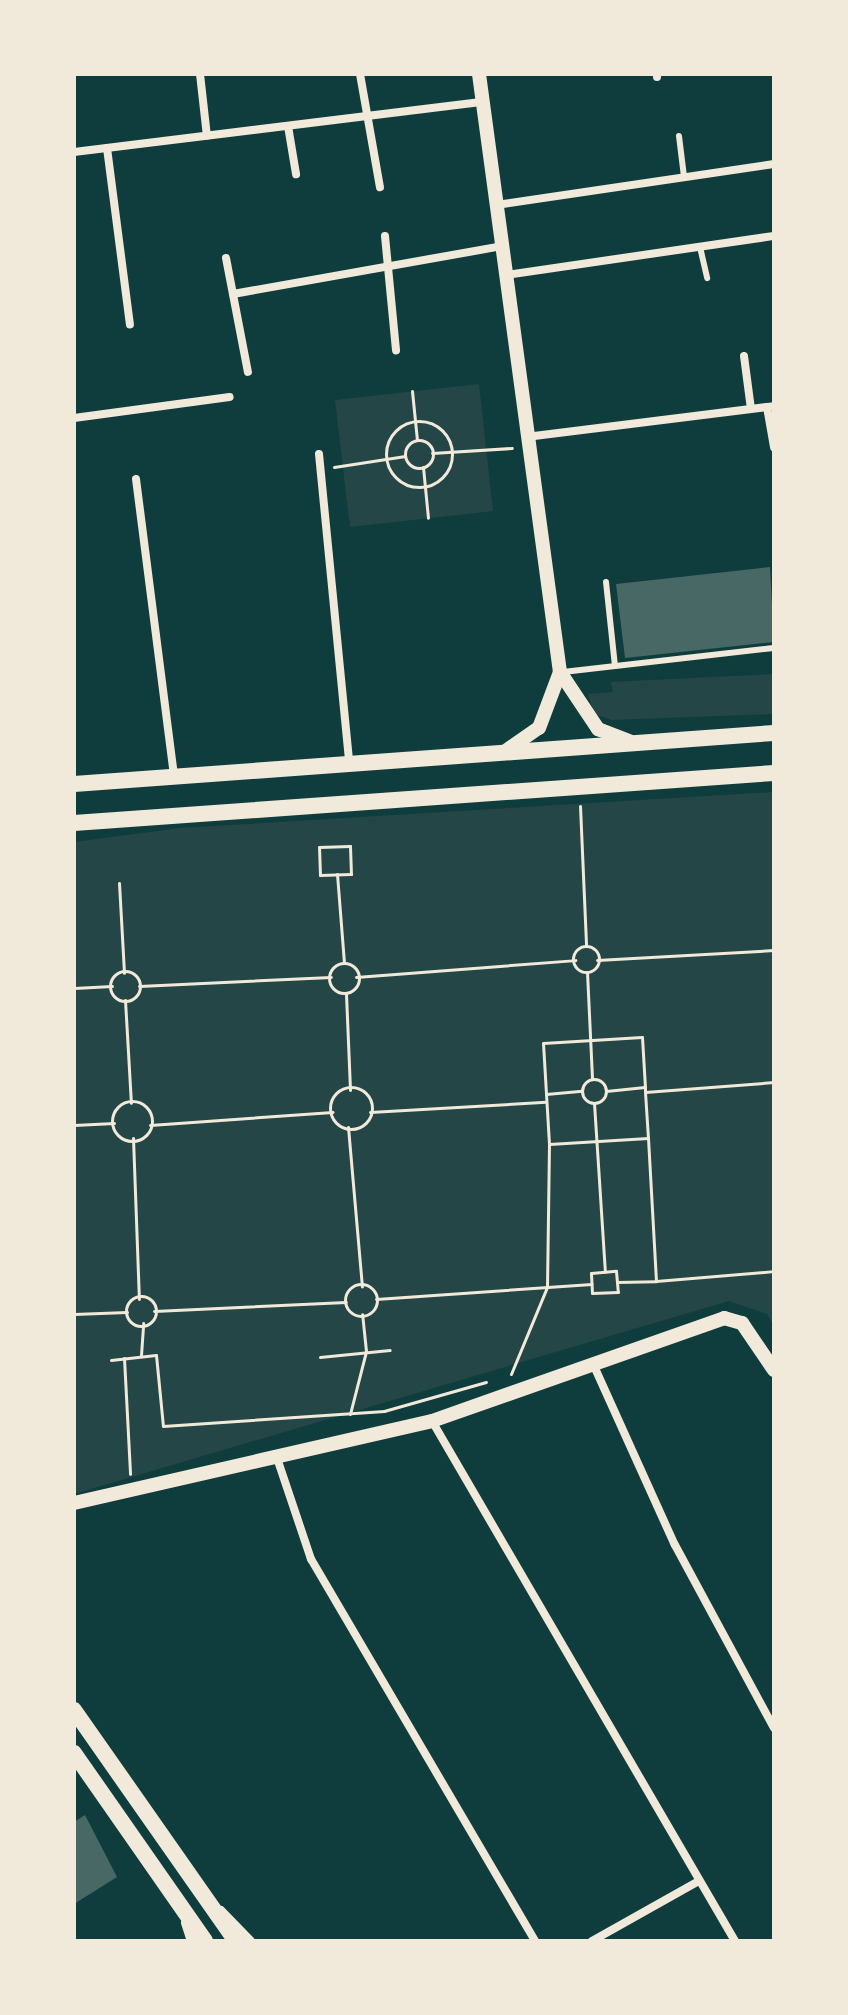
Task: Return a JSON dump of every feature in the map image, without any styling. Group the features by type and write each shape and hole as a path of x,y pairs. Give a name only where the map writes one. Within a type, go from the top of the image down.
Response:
{"main road":[{"path":"74,784 349,760 774,733"},
{"path":"74,823 774,773"},
{"path":"74,1710 236,1941"},
{"path":"74,1753 205,1941"}],"street":[{"path":"200,74 207,136"},
{"path":"360,74 365,117 380,187"},
{"path":"479,74 560,672 598,729 632,742"},
{"path":"74,152 483,102"},
{"path":"288,126 296,174"},
{"path":"107,148 130,325"},
{"path":"496,205 774,164"},
{"path":"385,236 396,350"},
{"path":"506,275 774,236"},
{"path":"233,294 502,246"},
{"path":"226,258 248,372"},
{"path":"744,356 751,409"},
{"path":"74,418 230,397"},
{"path":"527,443 771,406 774,447"},
{"path":"319,454 349,760"},
{"path":"136,479 174,776"},
{"path":"507,750 539,728 560,672"},
{"path":"74,1503 432,1421 724,1318 742,1323 774,1370"},
{"path":"594,1366 675,1545 774,1728"},
{"path":"432,1421 735,1941"},
{"path":"277,1458 311,1559 535,1941"},
{"path":"592,1941 699,1881"},
{"path":"200,1891 251,1941"},
{"path":"181,1907 191,1941"}],"lane":[{"path":"679,136 684,177"},
{"path":"700,247 707,278"},
{"path":"606,582 615,666"},
{"path":"560,672 774,648"}],"path":[{"path":"405,456 417,440 412,391"},
{"path":"415,421 437,426 451,450 444,476 425,487 395,477 386,459 390,438 415,421"},
{"path":"417,440 432,453"},
{"path":"428,518 423,467 432,453 527,443"},
{"path":"343,463 405,456 423,467"},
{"path":"580,804 586,946"},
{"path":"350,846 351,874 337,874 320,875 319,847 350,846"},
{"path":"337,874 344,964"},
{"path":"119,883 124,973"},
{"path":"595,945 597,971 576,973 575,960 574,947 595,945"},
{"path":"597,960 774,950"},
{"path":"356,977 575,960"},
{"path":"356,963 357,992 332,993 331,977 330,964 356,963"},
{"path":"546,1094 582,1091 592,1079 587,972"},
{"path":"112,973 139,973 139,1000 112,1000 112,986 112,973"},
{"path":"139,986 331,977"},
{"path":"74,988 112,986"},
{"path":"346,993 350,1090"},
{"path":"125,1000 131,1103"},
{"path":"111,1360 156,1355 163,1426 350,1414 511,1376 547,1287 549,1144 543,1043 642,1037 656,1281"},
{"path":"592,1079 606,1091 774,1082"},
{"path":"368,1088 371,1124 334,1128 331,1092 350,1090 368,1088"},
{"path":"582,1091 594,1103 594,1142 605,1272"},
{"path":"594,1103 606,1091"},
{"path":"149,1102 150,1138 115,1139 114,1103 131,1103 149,1102"},
{"path":"370,1112 546,1102"},
{"path":"150,1125 333,1112"},
{"path":"74,1125 115,1123"},
{"path":"348,1127 362,1286"},
{"path":"133,1138 139,1299"},
{"path":"549,1144 648,1138"},
{"path":"616,1271 617,1282 618,1292 592,1293 591,1273 616,1271"},
{"path":"617,1282 774,1271"},
{"path":"376,1299 591,1284"},
{"path":"375,1285 377,1313 347,1315 344,1288 362,1286 375,1285"},
{"path":"154,1298 154,1311 155,1323 128,1324 126,1299 154,1298"},
{"path":"154,1311 346,1302"},
{"path":"74,1314 127,1312"},
{"path":"350,1414 366,1351 362,1314"},
{"path":"141,1356 143,1323"},
{"path":"320,1357 390,1350"},
{"path":"124,1358 131,1488"}],"shaded area":[{"path":"479,384 493,511 350,527 335,400"},
{"path":"774,674 774,714 612,720 594,714 588,694 613,692 611,682"},
{"path":"774,792 774,1326 767,1314 729,1301 74,1494 74,842 180,828"}],"building":[{"path":"770,567 774,642 625,658 616,584"},
{"path":"85,1815 117,1877 74,1904 74,1822"}]}
